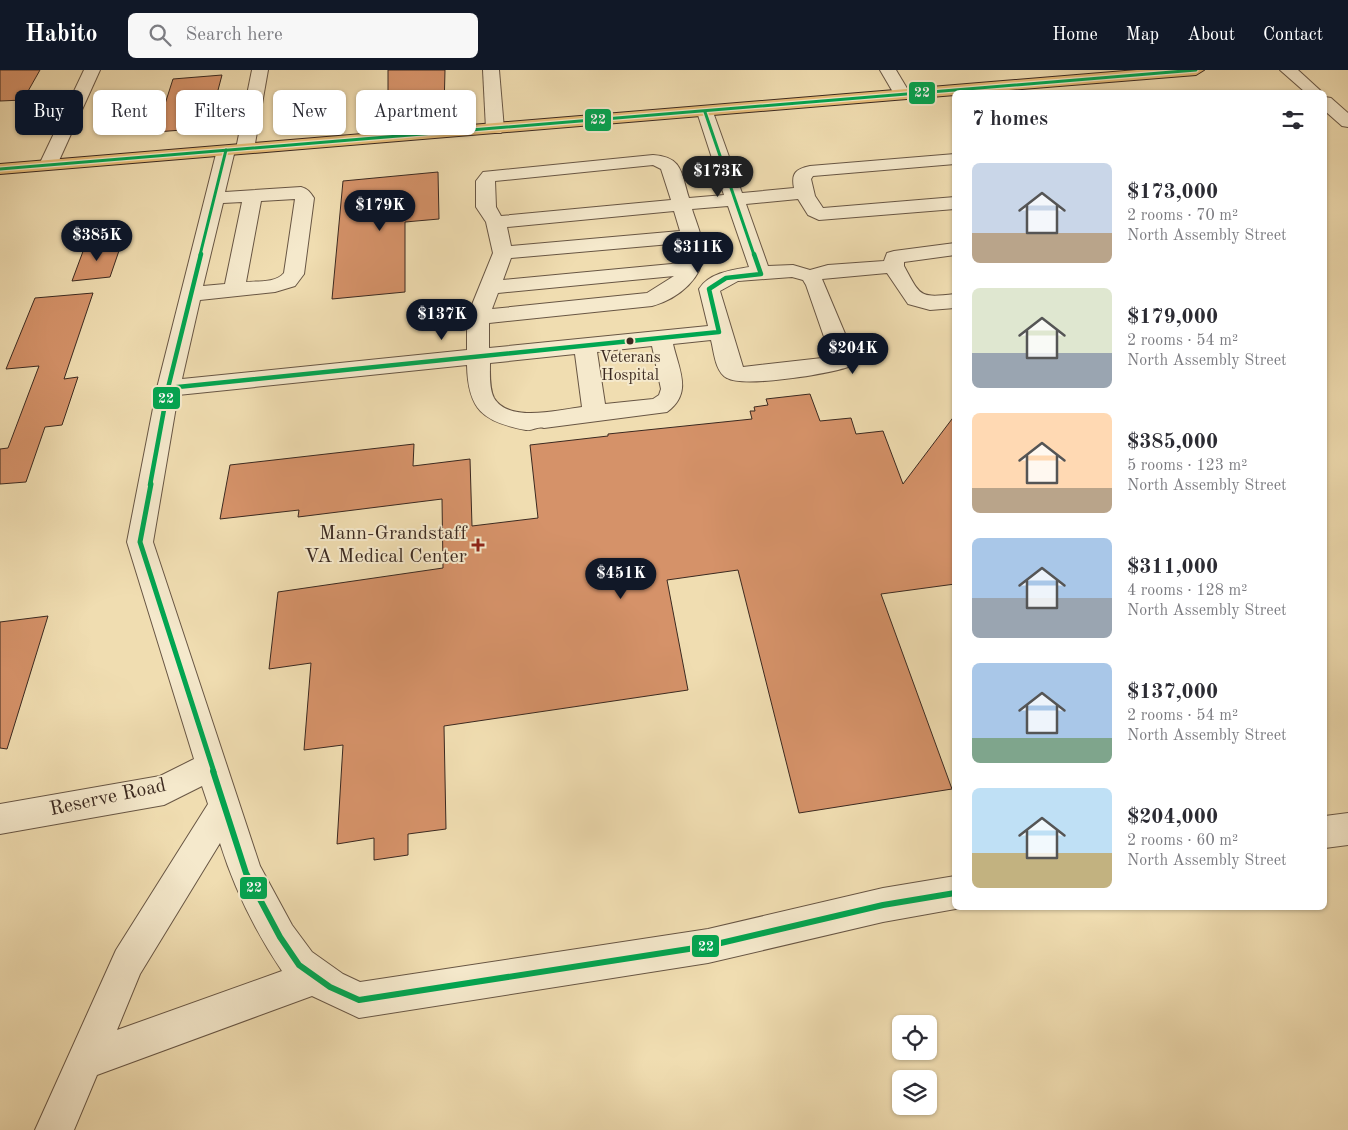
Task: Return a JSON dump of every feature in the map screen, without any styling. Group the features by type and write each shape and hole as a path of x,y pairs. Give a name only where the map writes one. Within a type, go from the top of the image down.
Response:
{"main road":[{"path":"962,90 1196,70"},
{"path":"0,168 952,91"}],"street":[{"path":"48,164 92,70"},
{"path":"260,70 235,149 214,198 168,388 140,542 213,765 246,873 280,937 299,965 316,977 359,1000 708,946 883,905 952,894"},
{"path":"491,70 495,129"},
{"path":"888,70 903,95"},
{"path":"1288,70 1312,90"},
{"path":"1327,104 1348,122"},
{"path":"704,112 736,198 761,274"},
{"path":"952,159 810,171 802,174 800,183 812,209 819,214 827,215 952,203"},
{"path":"478,316 652,299 674,287 687,275 694,255 682,204 670,167 664,161 653,160 498,174 489,176 485,181 486,208 496,222 502,253 478,316 479,385 484,402 499,415 536,421 659,406 669,399 672,389 661,338"},
{"path":"191,294 275,286 288,282 294,274 305,198 301,193 214,198"},
{"path":"496,222 805,193"},
{"path":"234,290 253,195"},
{"path":"502,253 691,236"},
{"path":"952,248 903,254 894,257 894,266 911,298 919,303 952,301"},
{"path":"810,276 816,285 843,355 840,362 831,366 742,374 735,373 730,369 709,289 715,281 728,277 793,271 810,276 828,271 894,266"},
{"path":"488,288 690,268"},
{"path":"168,388 719,332"},
{"path":"585,345 595,414"},
{"name":"Reserve Road","path":"0,819 164,790 213,765"},
{"path":"54,1130 128,962 225,805"},
{"path":"1327,832 1348,828"},
{"path":"84,1061 316,977"}],"building":[{"path":"0,70 40,70 29,90 15,90 15,100 0,101"},
{"path":"388,70 445,70 444,90 388,90"},
{"path":"222,75 218,90 176,90 176,130 166,131 166,101 173,79"},
{"path":"438,172 439,219 405,222 405,292 332,299 343,181"},
{"path":"122,242 110,277 72,281 85,246"},
{"path":"93,293 64,379 78,377 62,425 45,427 26,482 0,484 0,449 8,448 39,366 6,369 35,298"},
{"path":"810,394 820,421 851,418 856,434 883,431 903,484 952,419 952,584 881,594 952,789 799,813 738,570 667,580 688,690 444,726 446,829 408,834 408,855 374,860 374,838 337,844 343,745 304,750 311,663 269,669 278,592 443,568 442,499 298,517 299,510 220,519 230,465 414,444 413,466 470,459 472,526 538,518 530,445 608,436 608,434 752,419 750,411 755,411 754,407 768,405 766,399"},
{"path":"48,616 7,749 0,748 0,622"}],"transit line":[{"name":"22","path":"954,90 1196,70"},
{"name":"22","path":"0,169 952,90"},
{"name":"22","path":"168,388 719,332 709,289 726,278 761,274 705,112"},
{"name":"22","path":"226,150 168,388 140,542 246,873 280,937 299,965 330,987 359,1000 708,946 883,905 952,894"}],"place":[{"name":"Veterans Hospital","path":"630,341"},
{"name":"Mann-Grandstaff VA Medical Center","path":"478,545"}]}
